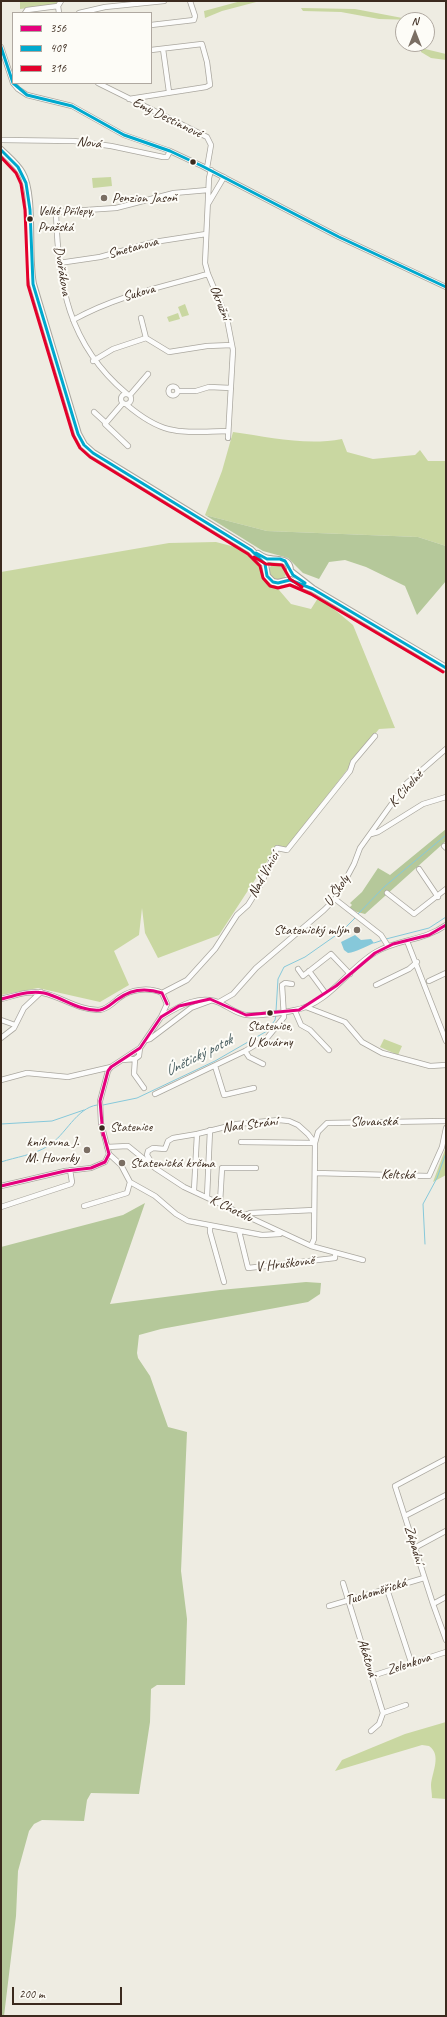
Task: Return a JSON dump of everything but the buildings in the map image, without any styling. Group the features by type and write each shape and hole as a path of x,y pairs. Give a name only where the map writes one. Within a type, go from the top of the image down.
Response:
{"main road":[{"path":"1,150 21,171 26,185 30,268 33,284 78,434 90,451 125,474 251,550 267,559 285,561 290,571 313,589"},
{"path":"251,550 265,564 267,576 270,580 278,583 295,581 313,589 446,668"},
{"path":"266,568 270,561 274,559"},
{"path":"283,582 288,577 290,571"}],"street":[{"path":"83,12 105,7 164,1"},
{"path":"152,25 192,21 195,19 190,1"},
{"path":"26,11 59,3"},
{"path":"129,99 206,87 210,85 207,62 202,44 152,50"},
{"path":"1,48 11,69"},
{"path":"163,49 169,92"},
{"path":"14,84 27,95 72,106 124,135 170,151 209,169 339,237 446,287"},
{"name":"Emy Destinnové","path":"100,84 207,137 211,144 209,169"},
{"name":"Nová","path":"1,141 74,141 111,146 163,157 167,157 170,151"},
{"name":"Okružní","path":"209,169 205,256 208,274 227,319 232,346 228,438"},
{"path":"207,205 224,177"},
{"name":"Dvořákova","path":"128,394 109,379 94,361 73,320 64,294 59,263 56,212 116,208 174,193 208,190"},
{"name":"Smetanova","path":"59,263 100,257 154,242 206,234"},
{"name":"Sukova","path":"73,320 129,295 208,274"},
{"path":"141,318 146,338 169,352 207,346 232,346"},
{"path":"94,361 113,348 146,338"},
{"path":"148,374 120,400 147,421 164,428 185,432 228,431"},
{"path":"178,391 196,391 209,387 231,388"},
{"path":"106,423 133,398 128,394"},
{"path":"94,412 106,423 106,426 128,446"},
{"name":"Nad Vinicí","path":"162,993 187,980 215,949 237,915 248,905 261,884 277,848 287,850 350,771 353,762 375,736"},
{"name":"K Cihelně","path":"371,834 408,783 446,750"},
{"path":"371,834 378,832 423,804 446,796"},
{"name":"U Školy","path":"219,1002 233,994 256,968 335,899 354,864 360,848 371,834"},
{"path":"419,869 438,897"},
{"path":"387,893 414,914 438,897 446,889"},
{"path":"335,899 383,939 388,946"},
{"path":"161,1018 179,1006 206,999 219,1002 246,1016 282,1012 306,1007 326,994 375,953 388,946 429,935 446,925"},
{"path":"407,941 417,962 446,1041"},
{"path":"298,969 302,976 331,954 350,974"},
{"path":"376,985 409,969 417,962"},
{"path":"309,971 326,994"},
{"path":"429,981 446,973"},
{"path":"155,1094 245,1051 267,1038 284,1016 282,1012 282,985 286,983 292,984"},
{"path":"1,999 32,992 41,992 82,1007 99,1010 131,992 155,990 162,993 167,1004 161,1018 140,1048 111,1067 68,1077 27,1073 1,1080"},
{"path":"1,1038 14,1028 24,1008 41,992"},
{"path":"146,1040 150,1039 191,1008 214,1000"},
{"path":"167,1004 179,1006"},
{"path":"306,1007 345,1022 362,1042 382,1053 430,1066 446,1065"},
{"path":"295,1010 301,1025 309,1029 329,1050"},
{"path":"1,1020 15,1025"},
{"path":"122,1060 135,1059 139,1056 140,1048"},
{"path":"245,1051 249,1057 264,1064"},
{"path":"135,1059 134,1074 144,1088"},
{"path":"214,1066 224,1096 254,1088"},
{"path":"1,1186 70,1170 91,1168 107,1160 109,1154 103,1135 100,1101 103,1086 111,1067"},
{"name":"Nad Strání","path":"155,1168 147,1155 148,1151 153,1148 165,1149 168,1141 173,1138 197,1134 237,1124 289,1121 308,1134 315,1143"},
{"name":"Slovanská","path":"315,1143 318,1132 327,1123 446,1121"},
{"name":"Keltská","path":"315,1173 429,1176 442,1147 446,1128"},
{"path":"207,1197 210,1130"},
{"path":"194,1190 197,1134"},
{"path":"241,1142 315,1143 314,1238 311,1246"},
{"name":"K Chotolu","path":"107,1146 128,1146 155,1168 184,1187 194,1190 281,1234 335,1256 363,1260"},
{"path":"109,1154 121,1165 130,1182 155,1196 176,1214 188,1221 262,1235 281,1234"},
{"path":"220,1203 222,1168 256,1168"},
{"path":"1,1207 70,1184 72,1182 70,1170"},
{"path":"84,1206 127,1192 130,1182"},
{"path":"245,1215 250,1213 314,1210"},
{"path":"210,1226 210,1232 224,1282"},
{"name":"V Hruškovně","path":"239,1231 248,1268 335,1256"},
{"name":"Západní","path":"446,1459 395,1486 424,1578 444,1630 446,1640"},
{"path":"405,1516 446,1495"},
{"path":"418,1546 446,1531"},
{"name":"Tuchoměřická","path":"329,1606 424,1578"},
{"name":"Akátová","path":"343,1583 383,1713"},
{"path":"387,1589 411,1662"},
{"path":"433,1604 446,1597"},
{"name":"Zelenkova","path":"372,1676 411,1662 446,1652"},
{"path":"372,1731 379,1724 383,1713 406,1706"}],"green space":[{"path":"20,1 59,1 54,5 20,9"},
{"path":"241,1 260,1 222,11 205,18 204,11"},
{"path":"301,8 355,9 395,17 395,19 379,19 341,12 303,11"},
{"path":"435,51 446,54 446,60 431,58 421,52"},
{"path":"111,177 112,186 93,188 92,178"},
{"path":"185,304 189,315 182,317 178,307"},
{"path":"178,313 180,319 169,322 167,317"},
{"path":"233,432 315,442 342,439 347,452 373,459 415,455 420,450 428,461 446,461 446,546 418,537 267,531 205,515 222,471"},
{"path":"205,515 267,531 418,537 446,546 446,581 417,615 405,586 366,567 345,560 329,562 319,579 303,573 288,558 263,551"},
{"path":"216,542 235,547 259,563 268,584 279,590 291,604 311,609 318,598 323,600 353,625 395,728 379,729 286,848 275,849 219,935 158,958 145,933 142,908 139,935 114,951 129,985 100,1002 38,988 1,995 1,572 169,543"},
{"path":"278,562 284,565 287,571 284,577 278,580 272,577 269,571 272,565"},
{"path":"446,829 446,841 365,914 349,908 352,905 350,903 362,892 378,868 390,875"},
{"path":"384,1039 402,1046 398,1055 380,1047"},
{"path":"446,1147 446,1175 433,1182"},
{"path":"145,1203 110,1304 220,1290 306,1282 321,1283 320,1294 308,1302 161,1329 139,1335 137,1353 138,1358 150,1376 168,1427 187,1432 181,1571 187,1619 185,1685 157,1685 151,1689 150,1722 139,1794 91,1793 87,1800 84,1821 42,1820 34,1824 29,1831 18,1871 16,1916 4,2016 1,2016 1,1247 123,1215"},
{"path":"446,1722 446,1799 432,1798 431,1785 436,1759 433,1750 429,1746 422,1745 335,1771 342,1760 405,1734"}],"water":[{"path":"355,935 361,940 371,939 374,943 348,953 344,950 341,942"}],"waterway":[{"name":"Únětický potok","path":"358,914 384,887 446,835"},
{"path":"386,939 429,928 446,917"},
{"name":"Únětický potok","path":"276,1011 278,979 284,967 305,957 342,931 355,918"},
{"path":"374,943 383,940"},
{"name":"Únětický potok","path":"103,1105 137,1098 215,1061 267,1031 275,1020 276,1015"},
{"name":"Únětický potok","path":"1,1162 31,1154 43,1149 54,1141 83,1111 97,1105"},
{"path":"1,1124 52,1121 84,1110"},
{"path":"425,1244 423,1204 437,1178 446,1153"}],"transit line":[{"name":"409","path":"1,47 12,80"},
{"name":"409","path":"14,84 27,95 72,106 124,135 170,151 202,166 339,237 446,287"},
{"name":"409","path":"1,150 18,167 26,183 30,210 33,284 78,434 84,445 93,453 251,550 265,564 267,576 273,582 278,583 290,580 313,589 446,668"},
{"name":"316","path":"1,157 16,173 21,184 25,210 28,285 73,435 80,448 90,457 248,554 260,566 263,578 270,586 278,588 290,585 311,594 443,672"},
{"name":"409","path":"256,553 267,559 280,559 285,561 293,575 305,583"},
{"name":"316","path":"254,557 266,564 282,565 290,579 302,587"},
{"name":"356","path":"103,1135 100,1101 108,1071 111,1067 140,1048 161,1017 179,1006 210,999 246,1015 299,1010 336,986 375,953 393,944 429,935 446,925"},
{"name":"356","path":"1,999 38,992 51,995 78,1007 100,1010 128,993 139,990 151,990 162,993 167,1004"},
{"name":"356","path":"101,1125 109,1154"},
{"name":"356","path":"1,1186 65,1171 91,1168 105,1162 109,1154"}],"place":[{"name":"Penzion Jasoň","path":"104,198"},
{"name":"Velké Přílepy, Pražská","path":"30,219"},
{"name":"Statenický mlýn","path":"357,930"},
{"name":"Statenice, U Kovárny","path":"270,1013"},
{"name":"Statenice","path":"102,1128"},
{"name":"knihovna J. M. Hovorky","path":"87,1150"},
{"name":"Statenická krčma","path":"122,1163"}]}
